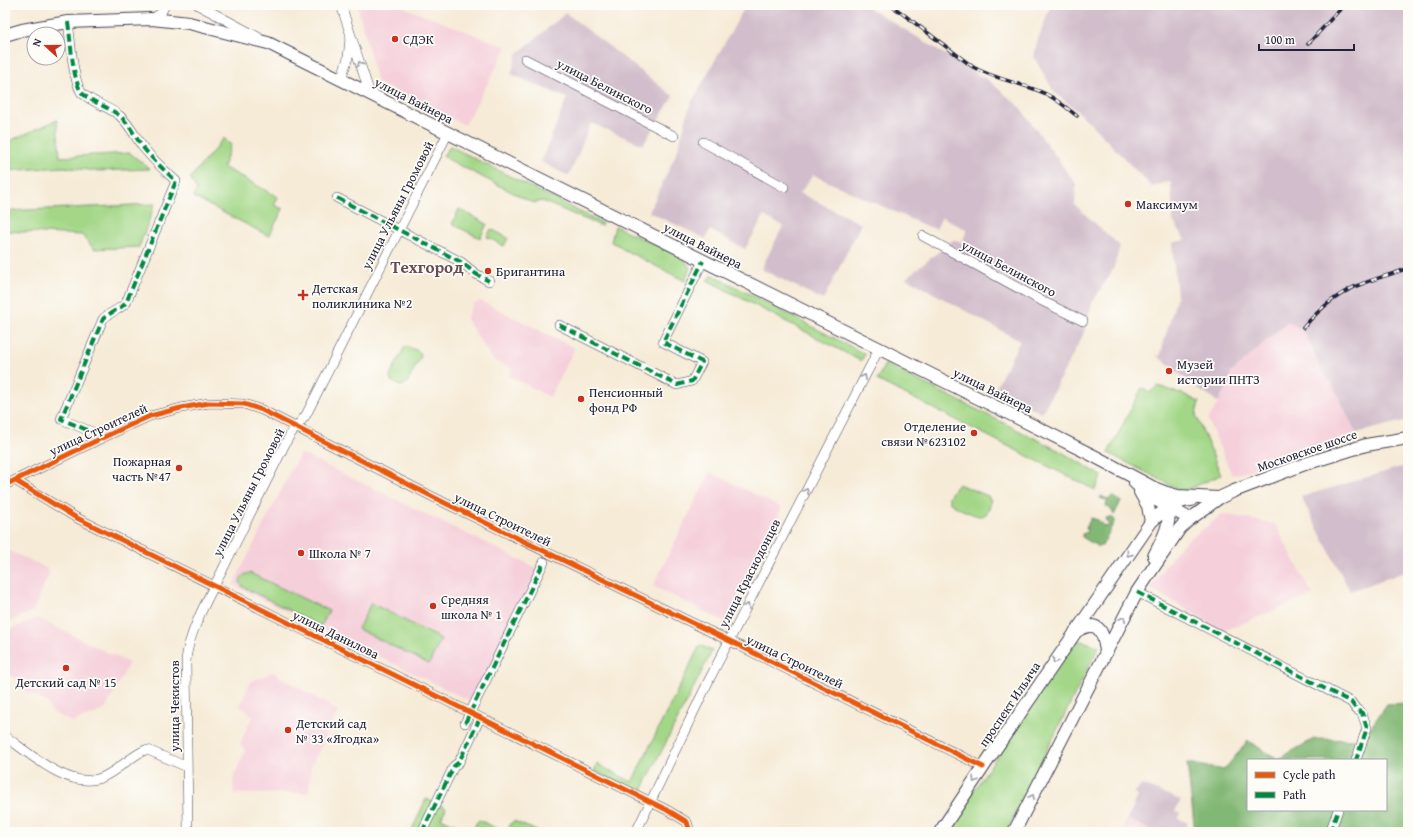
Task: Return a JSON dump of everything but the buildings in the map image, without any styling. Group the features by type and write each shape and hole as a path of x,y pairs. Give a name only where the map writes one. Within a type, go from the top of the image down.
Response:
{"main road":[{"name":"улица Вайнера","path":"5,35 22,30 68,22 152,19 189,23 268,43 1092,455 1130,477 1154,488 1178,496 1218,498"},
{"name":"Московское шоссе","path":"1218,498 1312,462 1366,445 1408,438"},
{"name":"улица Вайнера","path":"1130,477 1150,497 1190,519"},
{"path":"1130,477 1148,506 1151,522"},
{"path":"1014,832 1139,588 1168,525 1168,508 1162,496 1154,488"},
{"path":"1139,588 1180,528 1218,498"},
{"name":"проспект Ильича","path":"940,832 1151,522 1168,508 1187,500 1218,498"},
{"path":"1075,632 1082,628 1091,626 1099,629 1104,637 1106,652"}],"street":[{"path":"152,19 161,13 165,5"},
{"name":"улица Вайнера","path":"198,5 268,43"},
{"path":"341,5 370,94"},
{"path":"68,22 74,69 82,94 119,115 129,125 141,145 157,164 176,181 126,303 103,319 61,419 104,437"},
{"path":"341,79 348,58 350,34"},
{"name":"улица Белинского","path":"525,59 674,136"},
{"name":"улица Ульяны Громовой","path":"214,586 286,442 306,415 448,133"},
{"path":"703,142 784,187"},
{"path":"338,198 461,262 476,274 490,280"},
{"name":"улица Белинского","path":"923,236 1040,300 1084,321"},
{"path":"559,325 677,385 692,381 702,362 663,342 703,260"},
{"name":"улица Краснодонцев","path":"636,832 729,641 879,349"},
{"name":"улица Строителей","path":"5,485 150,416 181,408 217,403 244,404 262,410 297,427 445,503 729,641 983,767"},
{"name":"улица Данилова","path":"16,481 76,517 650,802 687,822 690,832"},
{"path":"465,724 474,715 552,555"},
{"path":"422,832 454,766 459,762 474,715 544,562"},
{"name":"улица Чекистов","path":"188,832 187,651 190,639 214,586"},
{"path":"1139,588 1351,702 1356,709 1362,713 1367,728 1356,759"},
{"path":"5,736 49,768 66,776 90,780 102,777 145,750 187,767"},
{"path":"1330,832 1338,811"}],"shaded area":[{"path":"357,5 398,5 507,47 465,125 377,82"},
{"path":"746,5 865,5 989,81 1019,106 1076,184 1075,205 1120,246 1113,270 1092,303 1083,335 1042,413 995,389 1020,341 906,278 953,240 962,242 967,230 942,217 936,229 813,175 800,193 861,224 823,300 761,269 783,226 764,216 745,249 710,230 706,239 649,212 677,152 690,105"},
{"path":"1051,5 1408,5 1408,420 1356,433 1333,385 1322,371 1305,333 1288,321 1231,373 1229,383 1218,402 1198,389 1155,354 1160,356 1177,296 1172,243 1185,240 1173,221 1171,182 1152,187 1081,114 1054,92 1034,57 1037,42"},
{"path":"566,13 673,96 643,145 591,123 569,176 541,162 567,98 511,74 517,54"},
{"path":"481,301 575,348 550,397 509,376 512,369 493,360 466,319 473,304"},
{"path":"1288,321 1305,333 1322,371 1333,385 1356,433 1309,450 1267,461 1262,467 1232,475 1208,420 1229,383 1231,373"},
{"name":"Средняя школа № 1","path":"300,453 539,569 474,703 233,585"},
{"path":"1408,465 1408,571 1350,591 1301,497"},
{"path":"710,472 782,508 725,622 653,586"},
{"path":"1223,514 1275,524 1313,595 1223,631 1150,588 1179,547"},
{"path":"5,549 47,568 49,575 38,597 40,599 32,612 10,621 5,619"},
{"name":"Детский сад № 15","path":"38,618 129,663 105,710 72,722 52,712 47,702 21,689 17,679 5,673 5,631"},
{"name":"Детский сад № 33 «Ягодка»","path":"273,672 338,711 311,767 309,793 234,794 233,778 245,751 240,743 253,716 240,706 250,682"},
{"path":"1142,785 1181,800 1175,811 1180,813 1178,818 1188,823 1184,832 1155,832 1127,819 1138,797 1134,793"},
{"path":"1127,819 1155,832 1121,832"}],"green space":[{"path":"57,120 60,157 130,153 150,169 96,171 64,167 5,171 5,143"},
{"path":"224,138 231,145 223,167 278,197 274,205 283,209 269,236 193,197 197,190 190,178"},
{"path":"450,146 602,223 601,226 542,201 533,203 451,161 443,156"},
{"path":"155,204 139,247 94,249 82,235 5,231 5,211"},
{"path":"459,209 487,224 480,238 452,224"},
{"path":"615,226 684,258 690,268 685,281 611,242"},
{"path":"491,229 508,238 504,246 487,237"},
{"path":"713,275 865,354 861,361 707,280"},
{"path":"407,346 420,352 421,356 407,383 401,386 391,381 390,376 404,348"},
{"path":"885,364 1060,451 1102,476 1095,490 877,380"},
{"path":"1158,386 1185,395 1199,402 1196,415 1221,475 1182,492 1108,453 1142,388 1149,393"},
{"path":"958,484 988,496 991,501 985,515 975,515 949,502 949,496"},
{"path":"1101,496 1109,500 1112,496 1121,501 1114,515 1111,509 1106,506 1106,500 1100,498"},
{"path":"1091,518 1098,520 1106,527 1109,525 1106,518 1113,518 1115,520 1102,546 1097,546 1082,537 1082,534 1088,532 1086,528"},
{"path":"250,573 329,611 321,626 243,587 240,582 241,578"},
{"path":"371,603 441,639 429,664 358,629"},
{"path":"1077,640 1099,646 1006,832 945,832"},
{"path":"700,645 712,651 641,792 594,771 597,764 632,782"},
{"path":"1408,703 1408,832 1195,832 1187,763 1224,770 1248,741 1278,759 1314,739 1362,740 1387,704"},
{"path":"426,799 446,808 441,818 471,832 411,832"},
{"path":"479,820 504,832 472,832"},
{"path":"514,821 539,832 507,832 511,823"}],"railway":[{"path":"891,5 973,67 991,75 1046,94 1058,101 1077,116"},
{"path":"1308,44 1344,5"},
{"path":"1303,328 1323,307 1346,291 1408,268"}],"marked path":[{"path":"68,22 74,68 81,92 88,98 120,116 146,151 176,181 126,303 103,319 61,419 104,437"},
{"path":"337,198 461,262 476,274 489,281"},
{"path":"559,325 677,385 692,381 702,362 663,342 703,261"},
{"path":"465,723 544,562"},
{"path":"1137,592 1351,702 1356,709 1362,713 1367,728 1356,759"},
{"path":"422,832 454,766 459,762 480,718"},
{"path":"1330,832 1338,811"}],"cycle path":[{"path":"5,485 150,416 209,403 244,404 262,410 445,503 736,644 983,767"},
{"path":"16,481 75,517 667,810 687,822 690,832"}],"place":[{"name":"СДЭК","path":"395,39"},
{"name":"Максимум","path":"1128,204"},
{"name":"Бригантина","path":"488,271"},
{"name":"Детская поликлиника №2","path":"303,295"},
{"name":"Музей истории ПНТЗ","path":"1169,371"},
{"name":"Пенсионный фонд РФ","path":"581,399"},
{"name":"Отделение связи №623102","path":"974,433"},
{"name":"Пожарная часть №47","path":"179,468"},
{"name":"Школа № 7","path":"301,553"},
{"name":"Средняя школа № 1","path":"433,606"},
{"name":"Детский сад № 15","path":"66,668"},
{"name":"Детский сад № 33 «Ягодка»","path":"288,730"}],"district":[{"name":"Техгород","path":"427,267"}]}
